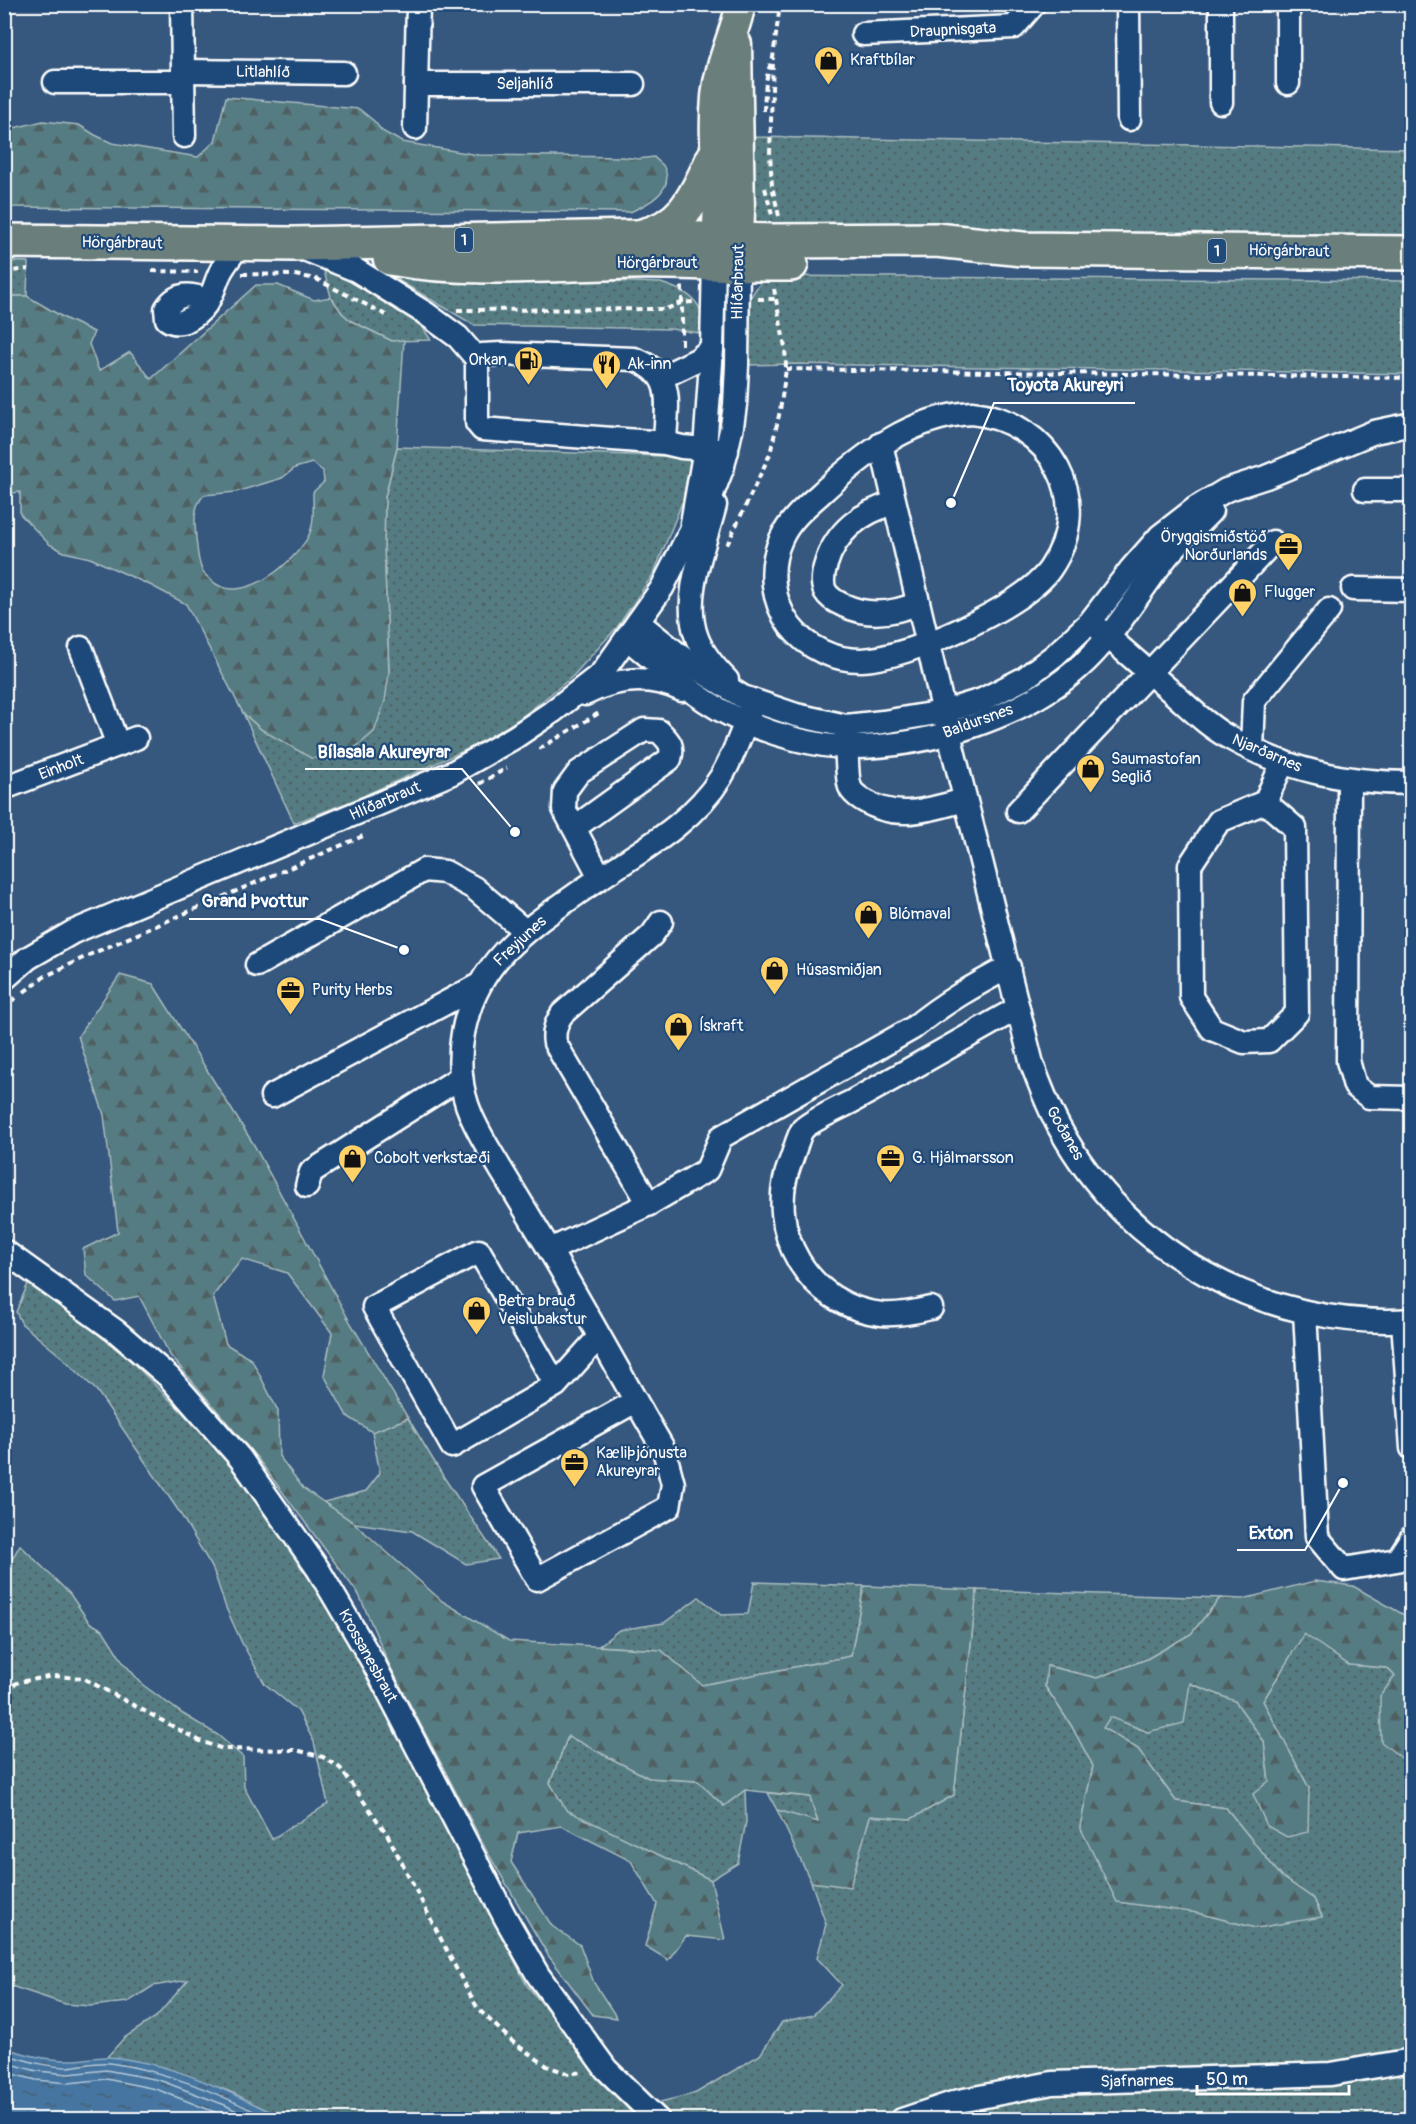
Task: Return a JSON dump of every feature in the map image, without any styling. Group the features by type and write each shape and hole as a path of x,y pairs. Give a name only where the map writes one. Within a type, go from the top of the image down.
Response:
{"highway":[{"path":"635,237 664,229 678,219 694,197 714,157"},
{"name":"Hörgárbraut","path":"4,241 239,245 635,237 727,252"},
{"name":"Hörgárbraut","path":"293,244 419,263 484,265 669,261 727,252 936,240 1023,249 1412,253"}],"main road":[{"name":"Hlíðarbraut","path":"727,252 714,157 716,96 722,61 739,14"},
{"name":"Hlíðarbraut","path":"727,252 740,126 739,14"}],"street":[{"path":"182,4 184,136"},
{"path":"415,128 418,4"},
{"name":"Draupnisgata","path":"863,34 1014,27 1034,4"},
{"path":"1128,4 1130,119"},
{"path":"1221,4 1221,102"},
{"path":"1288,4 1288,83"},
{"name":"Litlahlíð","path":"55,82 183,76 344,73"},
{"name":"Seljahlíð","path":"416,84 633,84"},
{"path":"293,244 356,270 437,321 458,337 477,359 477,423 482,429 665,444 718,456 692,601 694,623 697,639 708,657 749,699"},
{"path":"208,301 220,273 239,245"},
{"name":"Hlíðarbraut","path":"718,456 712,348 727,252"},
{"name":"Hlíðarbraut","path":"4,979 28,958 73,932 452,773 515,737 601,674 662,588 691,530 709,502 718,456 732,426 737,365 727,252"},
{"path":"662,377 683,368 712,348"},
{"path":"477,359 482,355 491,354 634,358 647,363 657,370 666,386 665,444"},
{"path":"972,413 987,415 1018,426 1043,446 1060,473 1065,489 1068,523 1064,540 1058,556 1038,583 1025,594 984,619 927,643 879,658 864,660 848,660 833,656 812,646 794,631 778,603 773,571 776,554 789,524 850,466 880,444 940,417 972,413"},
{"name":"Baldursnes","path":"633,630 710,704 746,722 812,743 847,736 883,722 944,712 982,700 1025,678 1055,655 1090,622 1160,536 1196,508 1226,490 1266,477 1374,432 1412,424"},
{"name":"Goðanes","path":"880,444 949,734 1032,1064 1059,1127 1096,1184 1119,1209 1153,1240 1200,1272 1230,1288 1261,1300 1305,1312 1361,1321 1407,1320"},
{"name":"Baldursnes","path":"633,630 749,699 847,736 912,741 949,734 1007,712 1049,689 1084,662 1108,638 1166,558 1212,510 1266,477"},
{"path":"1365,490 1412,490"},
{"path":"894,503 865,514 841,534 826,562 823,584 829,597 864,612 892,612 918,603"},
{"path":"1018,811 1272,542"},
{"path":"1353,589 1412,590"},
{"path":"1252,749 1254,701 1329,610"},
{"name":"Njarðarnes","path":"1090,622 1226,736 1305,770 1349,780 1412,783"},
{"name":"Einholt","path":"4,788 127,742 81,648"},
{"path":"552,712 600,686 643,679 674,686 710,704"},
{"name":"Freyjunes","path":"636,1401 483,1486 537,1579 669,1507 673,1484 664,1450 636,1401 598,1337 550,1251 482,1137 470,1114 461,1077 459,1054 467,1011 478,985 497,959 525,932 656,841 698,807 721,777 746,722 749,699"},
{"path":"574,828 670,759 673,750 659,731 644,730 579,772 565,791 564,809 600,878"},
{"path":"847,736 850,788 857,797 867,803 897,813 915,813 966,800"},
{"path":"1265,802 1295,828 1298,1013 1269,1041 1244,1042 1212,1029 1191,997 1190,865 1219,821 1265,802 1283,762"},
{"path":"1349,780 1348,1061 1355,1086 1369,1097 1412,1098"},
{"path":"257,965 424,870 445,872 474,888 525,932"},
{"path":"648,1204 555,1043 554,1036 557,1021 562,1014 652,935 661,922"},
{"path":"550,1251 648,1204 707,1170 721,1137 913,1028 958,994 1009,967"},
{"path":"272,1096 478,985"},
{"path":"931,1308 898,1314 864,1311 848,1305 819,1287 799,1262 786,1233 782,1201 788,1169 804,1128 1018,1008"},
{"path":"307,1186 310,1172 461,1077"},
{"name":"Krossanesbraut","path":"4,1251 117,1332 169,1377 240,1458 324,1578 374,1664 505,1917 538,1975 606,2069 658,2120"},
{"path":"556,1385 479,1251 374,1307 452,1446 556,1385 598,1337"},
{"path":"1305,1312 1317,1537 1344,1569 1397,1560 1412,1537"},
{"path":"1407,1320 1412,1448"},
{"name":"Sjafnarnes","path":"902,2120 959,2101 1052,2083 1331,2074 1412,2060"}],"path":[{"path":"780,4 773,58 770,154 772,186 780,222"},
{"path":"764,121 766,82 773,58"},
{"path":"765,180 773,221"},
{"path":"771,211 778,212"},
{"path":"682,280 683,368"},
{"path":"725,550 770,454 780,411 786,369 785,347 775,299 750,300"},
{"path":"786,369 1412,378"},
{"path":"4,1690 19,1682 53,1676 83,1678 200,1741 223,1749 296,1750 323,1757 340,1768 387,1834 478,2009 514,2043 547,2066 569,2074 606,2069"}],"green space":[{"path":"226,97 359,109 382,131 402,142 478,155 638,159 654,157 664,167 667,176 666,183 658,196 630,212 5,207 5,130 43,121 79,125 112,143 198,157 215,141"},
{"path":"749,137 1411,149 1411,238 787,233 762,228 755,220 750,198"},
{"path":"5,261 28,262 27,296 5,296"},
{"path":"374,266 473,276 661,283 681,291 694,300 699,306 707,334 671,329 474,325"},
{"path":"323,267 402,310 419,322 431,340 392,341 351,321 331,297"},
{"path":"772,276 1411,281 1411,374 746,365 746,327 749,303 761,283"},
{"path":"256,285 278,285 314,300 331,297 351,321 392,341 404,340 397,447 385,497 384,547 389,672 385,701 374,732 350,752 335,759 311,758 262,730 243,713 186,604 90,558 64,552 49,544 20,514 20,492 5,494 5,296 27,296 66,319 94,332 89,344 99,371 130,352 151,379","holes":["312,463 323,471 324,482 313,492 313,521 310,532 301,548 291,559 265,579 236,589 223,587 204,574 199,559 195,521 196,510 204,495 236,492 282,478 295,468"]},
{"path":"397,447 691,457 683,500 654,573 618,626 572,677 518,720 472,747 352,801 294,823 243,713 262,730 327,760 350,752 389,672 384,547 385,497"},
{"path":"120,975 153,984 254,1145 350,1322 408,1418 372,1432 347,1416 324,1375 332,1333 287,1273 242,1259 213,1296 226,1344 252,1360 278,1411 279,1456 303,1488 354,1523 442,1601 509,1641 661,1650 702,1685 851,1656 864,1586 977,1590 954,1795 911,1819 870,1816 850,1887 811,1882 777,1810 818,1822 810,1797 745,1790 724,1806 698,1781 649,1778 568,1736 550,1783 566,1810 711,1880 725,1940 686,1936 668,1960 645,1946 657,1904 631,1861 562,1826 518,1833 511,1862 552,1926 580,1945 594,1983 617,2018 593,2015 548,1955 488,1853 389,1664 359,1595 258,1459 170,1355 139,1296 115,1301 86,1275 83,1249 118,1232 104,1115 78,1036"},
{"path":"30,1279 132,1362 224,1454 315,1581 396,1720 526,1984 629,2110 696,2093 760,2055 782,2022 813,2015 842,1985 817,1958 826,1924 811,1882 850,1886 870,1816 911,1819 954,1795 977,1590 1220,1598 1191,1634 1147,1659 1097,1678 1048,1666 1045,1686 1071,1725 1093,1766 1080,1827 1198,1913 1256,1928 1322,1916 1314,1899 1281,1876 1226,1808 1176,1801 1138,1749 1102,1728 1110,1717 1148,1732 1189,1683 1235,1701 1264,1741 1269,1781 1309,1788 1263,1701 1304,1633 1349,1665 1387,1668 1395,1676 1403,1759 1411,1759 1411,2119 284,2119 231,2092 163,2067 107,2057 124,2038 156,2017 188,1980 153,1986 128,2002 90,2006 65,2004 5,1984 4,1573 20,1545 70,1594 89,1622 103,1630 123,1662 143,1685 183,1714 218,1735 243,1757 244,1787 272,1839 328,1804 314,1742 298,1711 265,1684 226,1608 213,1569 180,1513 97,1391 63,1358 22,1324 16,1312"},
{"path":"408,1418 443,1476 499,1559 466,1564 412,1531 354,1523 324,1502 366,1491 380,1473 372,1432"},
{"path":"1315,1581 1353,1586 1406,1616 1412,1645 1412,1759 1403,1759 1381,1742 1380,1696 1395,1676 1387,1668 1349,1665 1304,1634 1263,1701 1309,1788 1308,1832 1287,1837 1267,1826 1253,1794 1269,1781 1264,1741 1235,1701 1190,1683 1184,1723 1148,1732 1110,1717 1103,1728 1138,1749 1176,1801 1226,1808 1281,1876 1314,1899 1322,1917 1256,1928 1198,1913 1117,1902 1080,1827 1093,1766 1071,1725 1045,1686 1047,1666 1097,1678 1147,1659 1191,1634 1220,1598 1243,1599"},
{"path":"754,1582 864,1586 851,1656 702,1685 661,1650 599,1646 619,1630 664,1623 699,1597 721,1615 748,1614"},
{"path":"568,1736 649,1778 698,1781 724,1806 745,1790 746,1822 738,1863 711,1880 565,1810 550,1783"},
{"path":"768,1793 810,1797 818,1823 777,1810"}],"water":[{"path":"5,2048 51,2059 108,2057 154,2065 221,2088 284,2119 5,2119"}],"place":[{"name":"Kraftbílar","path":"829,86"},
{"name":"Orkan","path":"528,386"},
{"name":"Ak-inn","path":"606,390"},
{"name":"Toyota Akureyri","path":"951,503"},
{"name":"Öryggismiðstöð Norðurlands","path":"1288,572"},
{"name":"Flugger","path":"1243,618"},
{"name":"Saumastofan Seglið","path":"1090,794"},
{"name":"Bílasala Akureyrar","path":"515,832"},
{"name":"Blómaval","path":"868,940"},
{"name":"Grand Þvottur","path":"404,950"},
{"name":"Húsasmiðjan","path":"775,996"},
{"name":"Purity Herbs","path":"291,1016"},
{"name":"Ískraft","path":"678,1052"},
{"name":"Cobolt verkstæði","path":"353,1184"},
{"name":"G. Hjálmarsson","path":"891,1184"},
{"name":"Betra brauð Veislubakstur","path":"477,1336"},
{"name":"Exton","path":"1343,1483"},
{"name":"Kæliþjónusta Akureyrar","path":"575,1488"}]}
